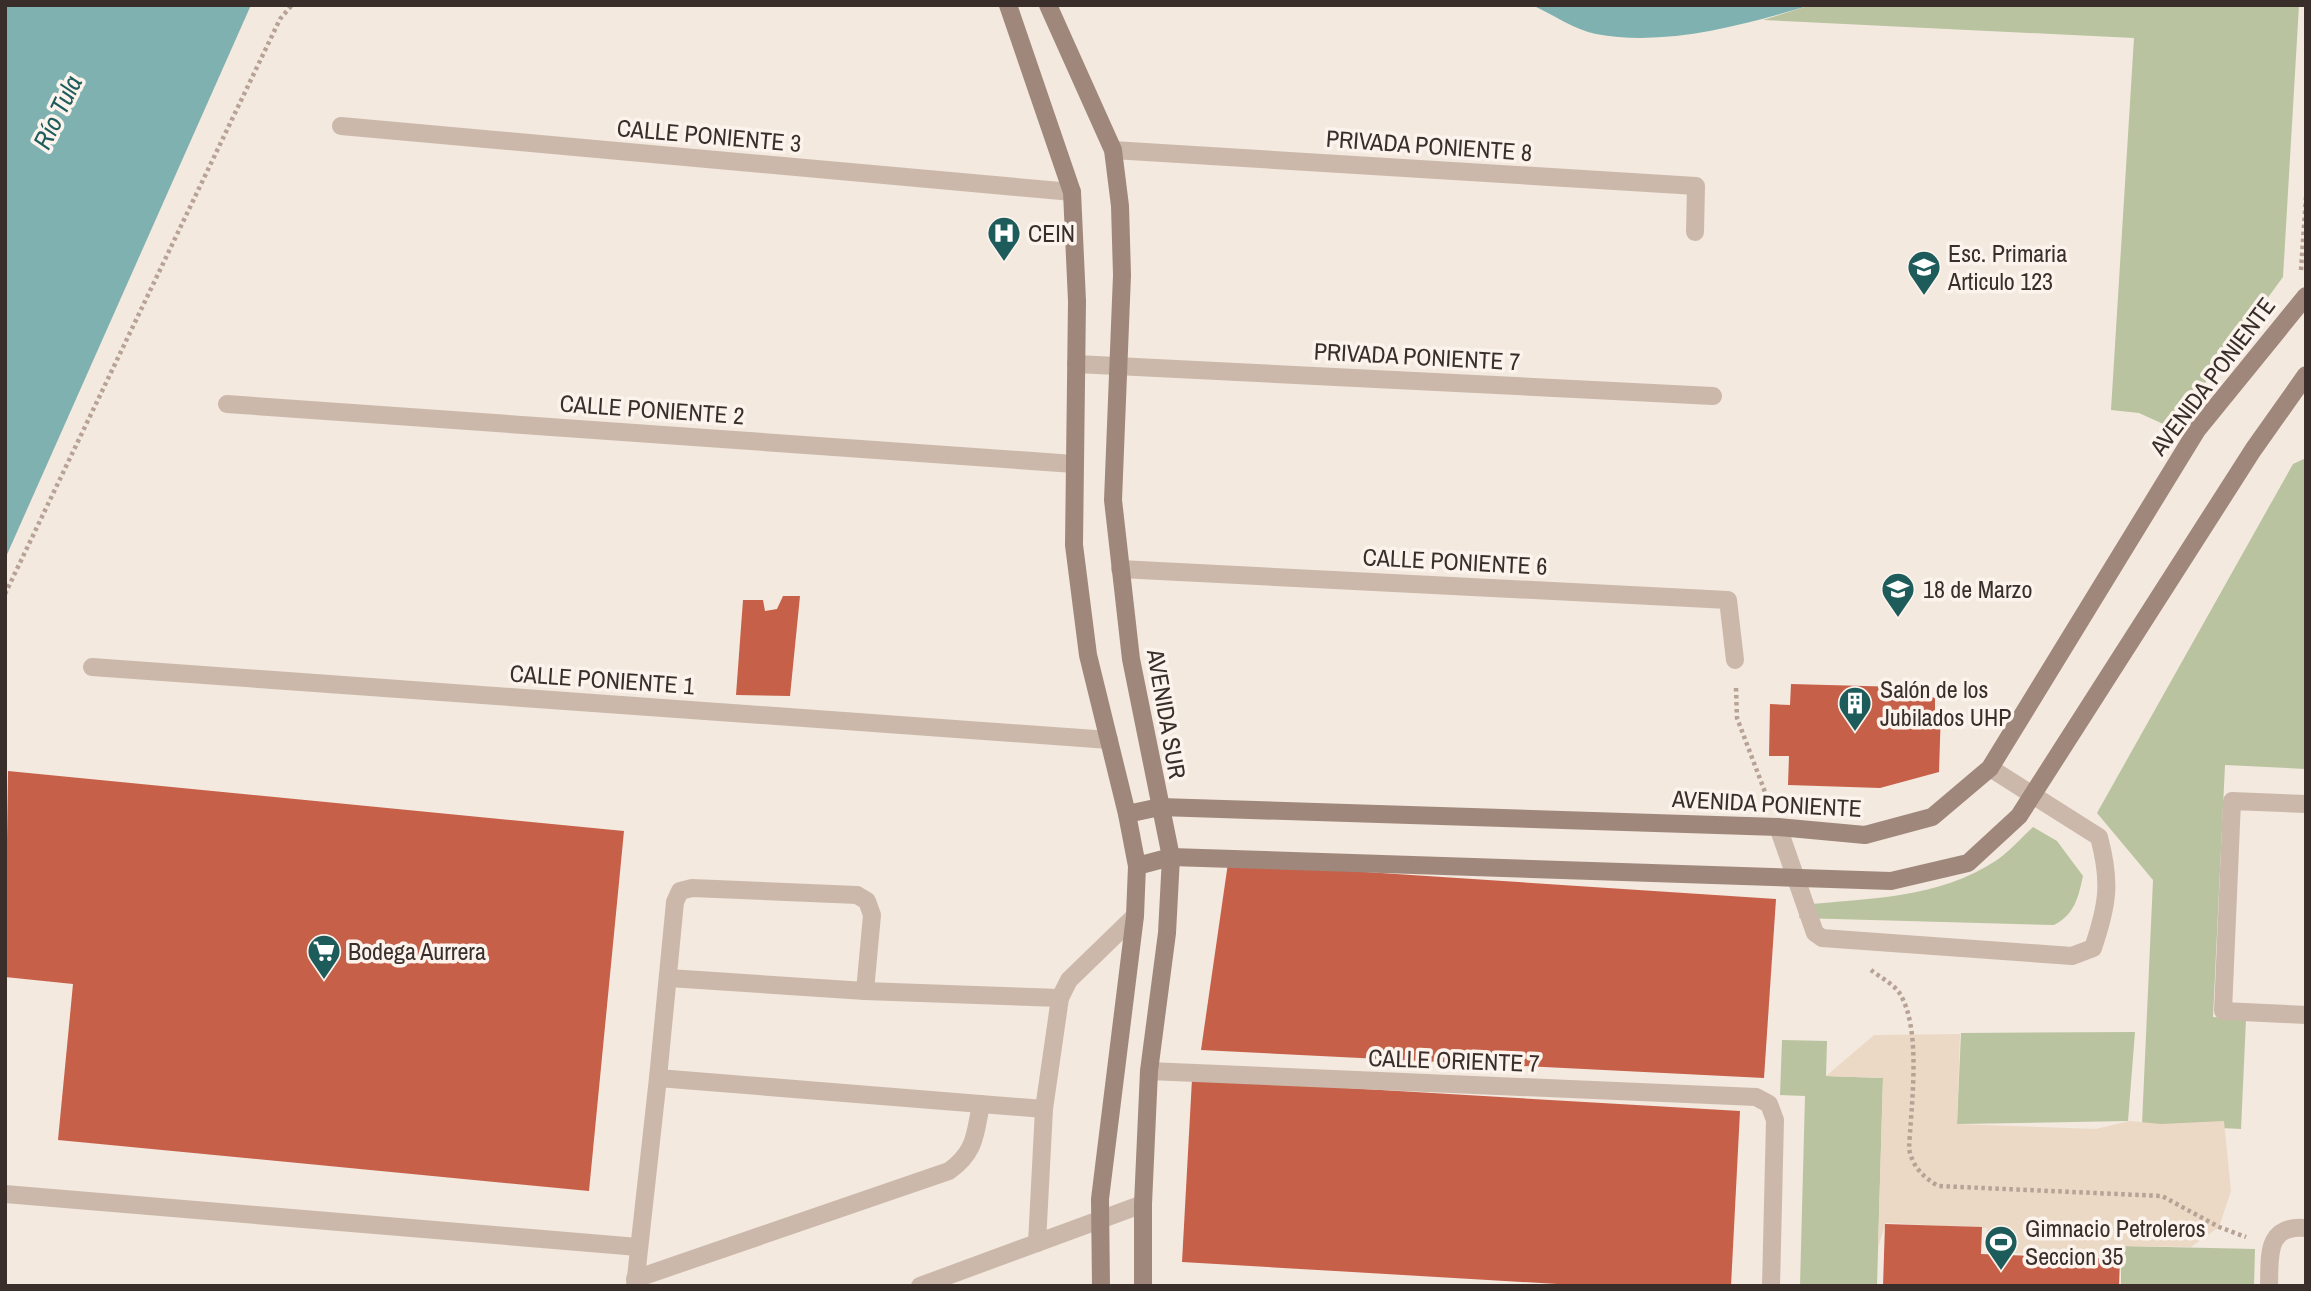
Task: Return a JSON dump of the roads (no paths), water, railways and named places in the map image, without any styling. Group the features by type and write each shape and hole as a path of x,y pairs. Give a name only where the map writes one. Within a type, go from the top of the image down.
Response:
{"street":[{"path":"1008,5 1072,192 1076,251 1074,545 1088,655 1128,814 1136,866 1135,916 1098,1221 1101,1286"},
{"name":"AVENIDA SUR","path":"1048,5 1113,150 1120,206 1120,365 1113,500 1131,659 1171,857 1167,933 1149,1072 1143,1204 1143,1286"},
{"name":"CALLE PONIENTE 3","path":"341,126 1072,192"},
{"name":"PRIVADA PONIENTE 8","path":"1113,150 1696,186 1695,232"},
{"name":"AVENIDA PONIENTE","path":"1128,814 1160,807 1778,827 1865,835 1932,817 1990,768 2197,430 2303,298"},
{"name":"PRIVADA PONIENTE 7","path":"1076,364 1713,396"},
{"path":"1136,866 1171,857 1891,881 1969,863 2019,816 2253,450 2306,375"},
{"name":"CALLE PONIENTE 2","path":"227,404 1074,464"},
{"name":"CALLE PONIENTE 6","path":"1120,569 1728,600 1735,660"},
{"name":"CALLE PONIENTE 1","path":"92,667 1110,740"},
{"path":"1778,827 1815,933 1831,939 2072,956 2093,948 2105,913 2108,870 2099,837 1990,768"},
{"path":"2306,804 2232,801 2223,1011 2306,1015"},
{"path":"864,991 872,915 867,901 858,895 692,888 680,891 675,902 635,1282 949,1171 964,1160 972,1149 981,1104"},
{"path":"1037,1243 1044,1109 1060,998 1069,980 1135,916"},
{"path":"669,978 864,991 1060,998"},
{"name":"CALLE ORIENTE 7","path":"1149,1072 1756,1097 1769,1104 1775,1120 1771,1286"},
{"path":"658,1078 1044,1109"},
{"path":"5,1194 638,1247"},
{"path":"920,1286 1143,1204"},
{"path":"2269,1286 2270,1245 2279,1233 2306,1227"}],"water":[{"name":"Río Tula","path":"251,5 5,559 5,6"},
{"path":"1532,5 1811,5 1705,32 1650,38 1588,32"}],"place":[{"name":"CEIN","path":"1004,263"},
{"name":"Esc. Primaria Articulo 123","path":"1924,297"},
{"name":"18 de Marzo","path":"1898,619"},
{"name":"Salón de los Jubilados UHP","path":"1855,733"},
{"name":"Bodega Aurrera","path":"324,981"},
{"name":"Gimnacio Petroleros Seccion 35","path":"2001,1272"}]}
